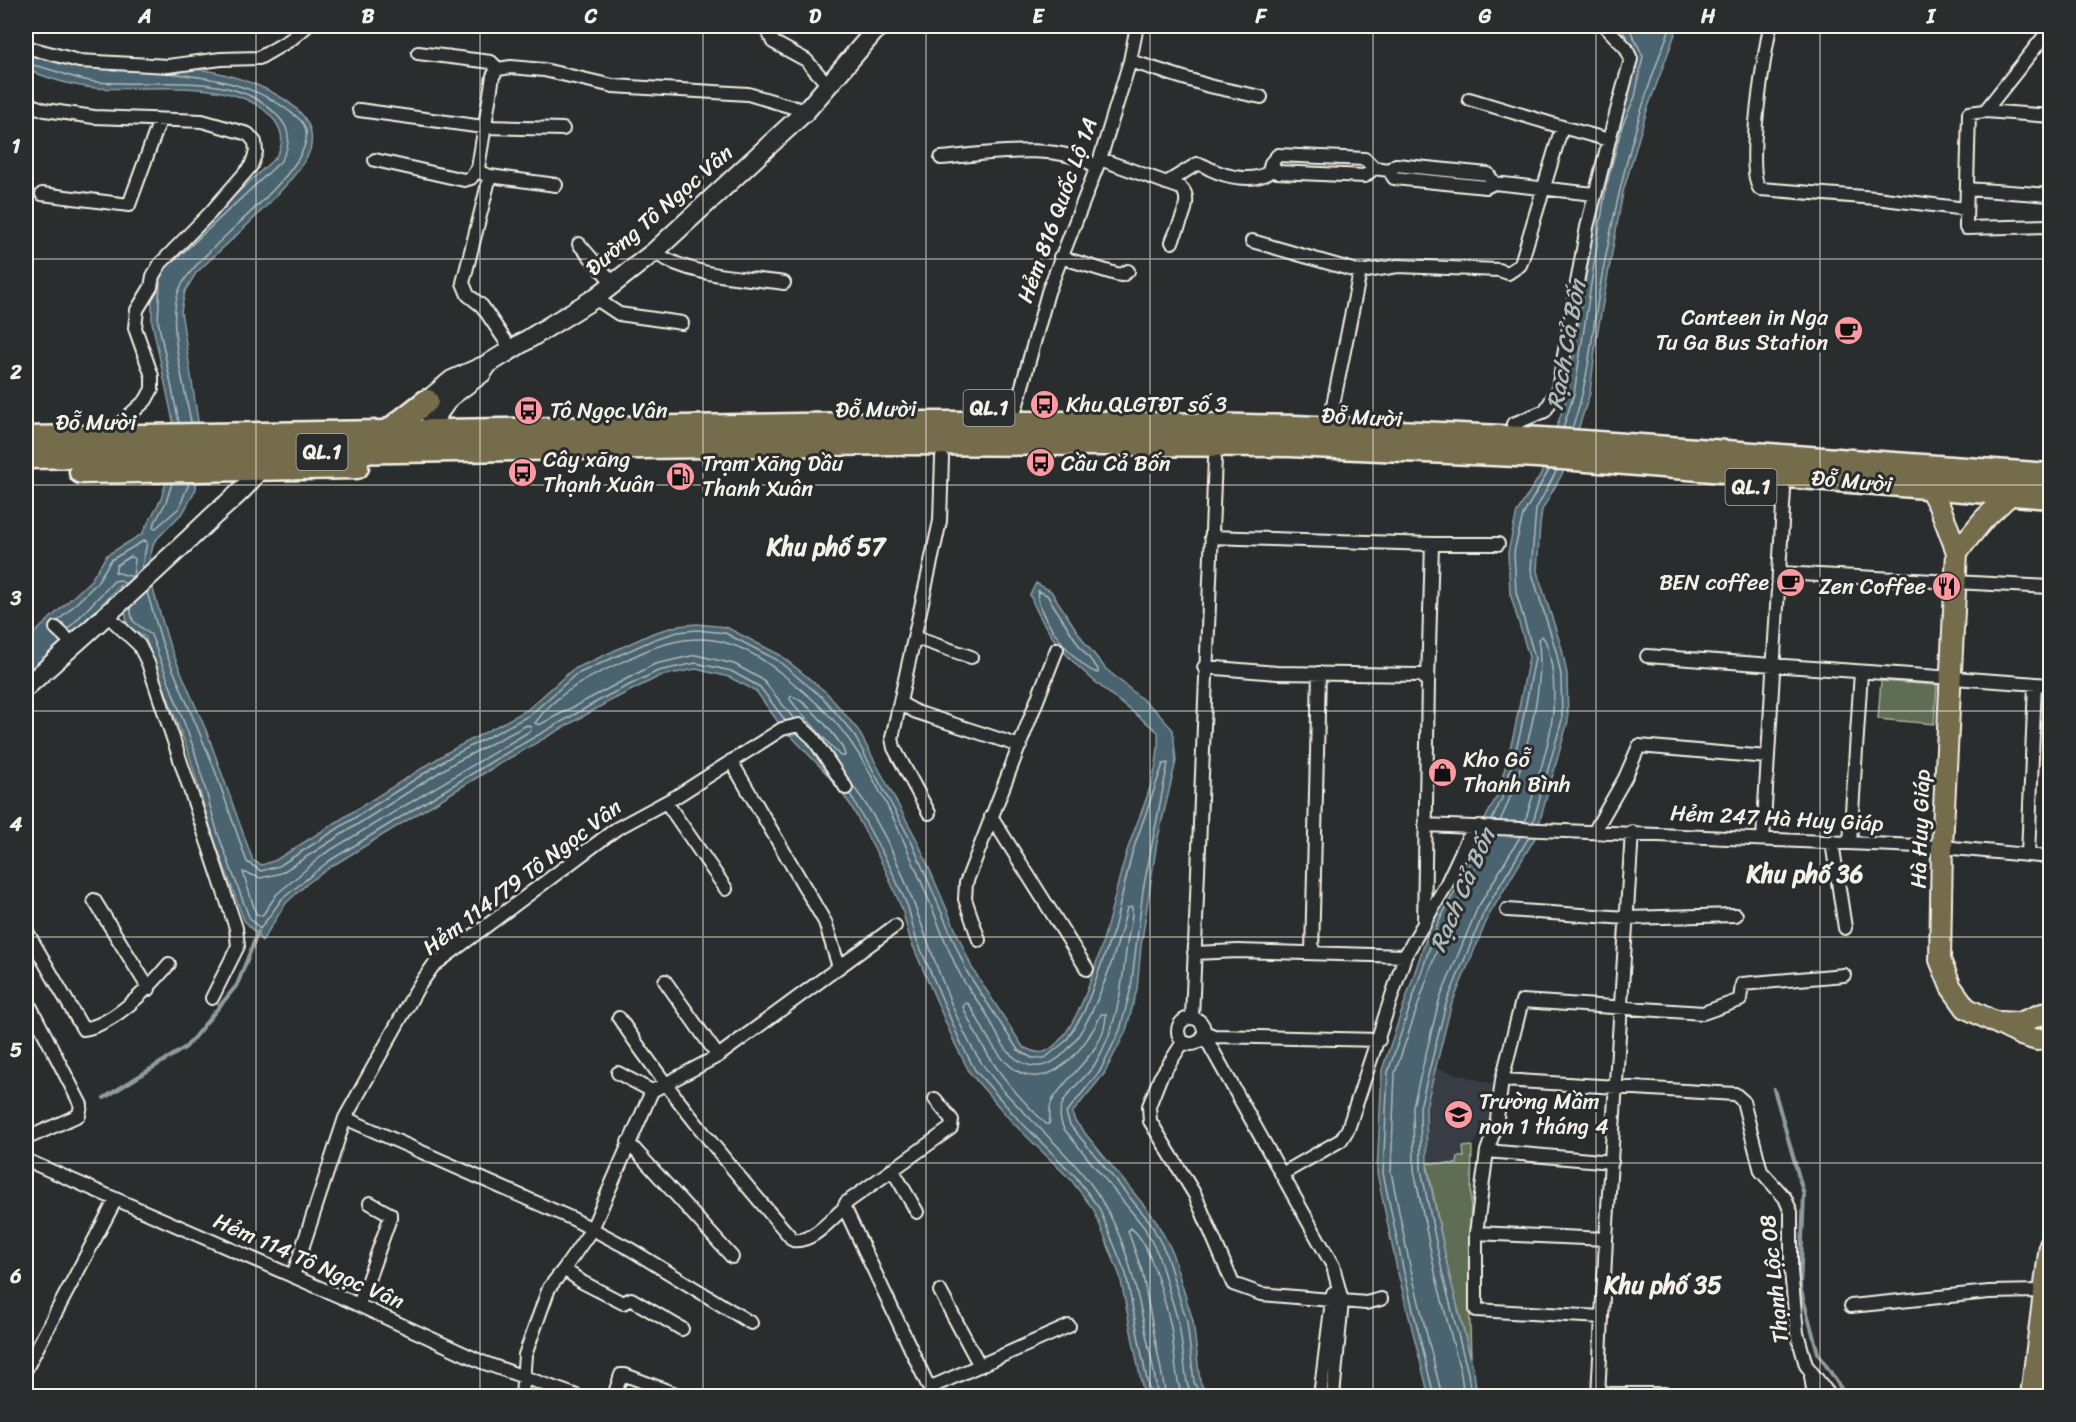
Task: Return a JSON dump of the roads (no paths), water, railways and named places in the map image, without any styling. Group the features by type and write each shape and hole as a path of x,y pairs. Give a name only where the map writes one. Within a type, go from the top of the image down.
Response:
{"highway":[{"name":"Đỗ Mười","path":"209,445 262,461 433,434 896,408 1017,408 1331,415 1513,424 1539,448"},
{"name":"Đỗ Mười","path":"26,423 122,422 165,446"},
{"name":"Đỗ Mười","path":"433,434 917,423 1108,423 1295,427 1539,448"},
{"name":"Đỗ Mười","path":"209,445 395,426 433,434 942,457 1215,451 1539,448"},
{"path":"395,426 433,434"},
{"name":"Đỗ Mười","path":"433,434 1215,451"},
{"name":"Đỗ Mười","path":"26,438 165,446"},
{"name":"Đỗ Mười","path":"1599,451 1759,440 1799,479 2050,475"},
{"name":"QL.1","path":"165,446 209,445"},
{"name":"QL.1","path":"26,472 165,446 209,445"},
{"name":"Đỗ Mười","path":"26,457 165,446"},
{"name":"QL.1","path":"1539,448 1599,451"},
{"name":"QL.1","path":"1539,448 1599,451"},
{"name":"Đỗ Mười","path":"1599,451 1799,479 1878,494 1905,485 1929,487"},
{"name":"QL.1","path":"1929,487 2050,497"}],"main road":[{"name":"Hà Huy Giáp","path":"1929,487 1941,510 1957,552 1957,582 1949,678 1940,960 1951,987 1966,1008 1992,1022 2046,1043"},
{"path":"1957,552 1984,519 2011,494"},
{"path":"1992,1022 2019,1023 2050,1011"},
{"path":"2031,1396 2050,1245"},
{"path":"2047,1396 2050,1372"}],"street":[{"path":"26,47 79,61 168,66 221,59 259,58 290,40 307,26"},
{"path":"766,26 773,42 806,60 829,86"},
{"name":"Đường Tô Ngọc Vân","path":"433,434 450,397 474,380 488,364 595,298 654,252 806,111 879,26"},
{"name":"Hẻm 816 Quốc Lộ 1A","path":"1017,408 1037,327 1060,257 1099,163 1130,61 1137,26"},
{"path":"1513,424 1545,411 1558,388 1594,194 1631,59 1626,48 1605,26"},
{"path":"1770,26 1753,159 1755,183 1760,189 1876,198 1966,209"},
{"path":"1985,111 2050,29"},
{"path":"418,53 491,62 498,69"},
{"path":"1130,61 1209,86 1261,97"},
{"path":"375,160 464,180 471,178 478,168 493,76 498,69 512,67 544,70 613,86 748,94 806,111"},
{"path":"1469,99 1609,140"},
{"path":"26,103 45,110 94,117 202,121 248,134 255,142 256,152 251,166 210,213 160,264 153,276 151,287 137,310 135,328 152,376 152,389 146,400 122,422"},
{"path":"359,110 483,127 563,129"},
{"path":"2050,116 1985,111 1969,113 1966,228 2050,226"},
{"path":"42,194 129,205 160,120"},
{"path":"1252,241 1360,272 1398,266 1430,266 1462,270 1499,270 1509,273 1520,265 1562,127"},
{"path":"941,158 1030,150 1099,163 1166,183 1186,192 1188,200 1172,242"},
{"path":"1166,183 1197,164 1253,180 1269,172 1271,163 1278,155 1365,159 1374,168 1389,170 1396,165 1488,174 1494,183 1594,194"},
{"path":"1271,163 1277,172 1288,173 1365,176 1374,168"},
{"path":"478,168 481,173 490,176 556,185"},
{"path":"490,176 463,283 468,295 482,306 511,349"},
{"path":"1967,189 2050,195"},
{"path":"579,244 613,283"},
{"path":"654,252 670,263 695,271 784,283"},
{"path":"1060,257 1116,274 1122,275 1128,271"},
{"path":"1331,415 1360,272"},
{"path":"595,298 619,314 682,323"},
{"path":"1192,1018 1204,667 1215,451"},
{"path":"929,813 894,748 894,728 902,704 940,521 942,457"},
{"path":"26,687 71,643 113,610 157,570 262,461"},
{"path":"1763,838 1780,573 1799,479"},
{"path":"1211,537 1498,544"},
{"path":"1424,925 1432,544"},
{"path":"1780,573 2050,587"},
{"path":"113,610 139,645 148,663 236,928 238,946 212,998"},
{"path":"56,628 71,643"},
{"path":"916,638 971,657"},
{"path":"979,940 965,899 966,883 1057,649"},
{"path":"1647,656 2050,686"},
{"path":"1204,667 1277,673 1421,675 1428,682"},
{"path":"1850,843 1861,672"},
{"path":"1312,953 1319,673"},
{"path":"2028,855 2035,684"},
{"path":"902,704 916,712 1020,746"},
{"name":"Hẻm 114/79 Tô Ngọc Vân","path":"293,1276 345,1118 418,987 433,966 616,829 666,802 782,729 799,726 813,738 846,788"},
{"path":"1594,832 1625,778 1639,746 1767,757"},
{"path":"731,761 825,922 839,967"},
{"path":"666,802 726,889"},
{"path":"991,816 1087,969"},
{"name":"Hẻm 247 Hà Huy Giáp","path":"1425,825 1632,832 1942,847 2050,857"},
{"path":"1282,1174 1341,1140 1348,1129 1405,956 1424,925 1467,840 1485,826"},
{"path":"1632,832 1598,1395 1665,1394"},
{"path":"1832,842 1845,928"},
{"path":"94,900 149,989"},
{"path":"1507,910 1627,918 1736,915"},
{"path":"522,1396 525,1355 549,1288 592,1229 628,1142 658,1088 718,1056 895,927"},
{"path":"26,930 83,1029 96,1027 149,989 169,964"},
{"path":"1194,953 1405,956"},
{"path":"1602,1317 1476,1310 1476,1233 1487,1151 1496,1126 1502,1080 1522,1001 1703,1014 1740,1000 1743,984 1844,975"},
{"path":"665,981 718,1056"},
{"path":"26,998 81,1105 79,1115 32,1136"},
{"path":"619,1018 658,1088 793,1240 800,1241 809,1238 843,1209 846,1203 953,1124 935,1099"},
{"path":"1204,1034 1199,1042 1191,1044 1184,1042 1179,1035 1179,1027 1184,1021 1192,1018 1199,1021 1204,1034 1282,1174 1325,1247 1333,1266 1336,1284 1333,1396"},
{"path":"1204,1034 1379,1040"},
{"path":"1184,1042 1160,1078 1149,1106 1150,1121 1195,1195 1233,1284 1261,1294 1366,1303 1381,1299"},
{"path":"618,1072 658,1088"},
{"path":"1502,1080 1617,1086"},
{"name":"Thạnh Lộc 08","path":"1617,1086 1735,1094 1743,1101 1761,1171 1785,1198 1791,1212 1791,1271 1797,1333 1811,1372 1830,1396"},
{"path":"345,1118 592,1229 751,1323"},
{"path":"628,1142 732,1257"},
{"path":"1487,1151 1612,1162"},
{"name":"Hẻm 114 Tô Ngọc Vân","path":"26,1160 359,1305 482,1362 577,1396"},
{"path":"892,1169 917,1212"},
{"path":"26,1370 116,1199"},
{"path":"359,1305 390,1218 390,1214 370,1203"},
{"path":"843,1209 931,1392 980,1366 1070,1326"},
{"path":"1476,1233 1606,1239"},
{"path":"564,1269 582,1282 623,1303 631,1299 682,1329"},
{"path":"940,1291 980,1366"},
{"path":"1851,1306 1989,1292 2045,1291"},
{"path":"1320,1396 1336,1300"},
{"path":"1811,1372 1814,1396"},
{"path":"614,1396 621,1376 625,1375 681,1396"}],"water":[{"name":"Rạch Cả Bốn","path":"1620,26 1678,26 1647,110 1623,192 1596,341 1590,393 1566,467 1542,510 1537,571 1562,649 1567,674 1568,721 1535,838 1489,915 1451,1006 1426,1107 1427,1168 1449,1274 1474,1372 1477,1396 1429,1396 1397,1269 1377,1173 1382,1070 1432,921 1498,794 1514,733 1529,657 1510,593 1508,552 1517,512 1541,474 1568,393 1600,185 1616,124 1629,95 1637,55"},
{"path":"26,48 138,64 196,69 246,81 280,97 295,107 305,120 311,134 310,150 292,178 196,273 185,291 181,311 200,434 196,489 184,511 154,542 147,569 169,644 208,735 253,861 262,865 276,860 448,752 527,710 572,670 653,633 677,626 697,624 726,627 780,655 827,693 858,730 917,840 972,968 1023,1047 1044,1052 1060,1040 1074,1019 1086,992 1097,961 1127,851 1153,778 1158,732 1084,672 1053,638 1030,595 1036,583 1051,591 1085,643 1106,669 1155,710 1173,730 1176,761 1157,842 1141,946 1137,989 1126,1031 1104,1074 1072,1113 1075,1121 1155,1219 1171,1249 1193,1321 1200,1381 1207,1396 1144,1396 1120,1276 1094,1210 1071,1180 1012,1122 970,1073 955,1044 910,939 902,909 885,869 850,804 826,773 778,722 756,691 729,677 696,669 660,676 610,701 499,764 332,866 286,903 262,941 244,920 213,836 188,751 145,637 128,627 120,585 52,656 26,679 26,641 91,580 107,555 142,534 161,499 168,476 173,421 152,322 152,293 165,260 275,158 282,139 275,121 259,106 239,97 191,88 117,89 69,83 26,69"}],"waterway":[{"path":"104,1098 186,1047 237,985 258,932"},
{"path":"1774,1089 1804,1195 1800,1287 1818,1353 1846,1396"}],"place":[{"name":"Canteen in Nga Tu Ga Bus Station","path":"1849,330"},
{"name":"Khu QLGTĐT số 3","path":"1045,404"},
{"name":"Tô Ngọc Vân","path":"529,410"},
{"name":"Cầu Cả Bốn","path":"1040,463"},
{"name":"Cây xăng Thạnh Xuân","path":"522,472"},
{"name":"Trạm Xăng Dầu Thanh Xuân","path":"681,476"},
{"name":"BEN coffee","path":"1790,582"},
{"name":"Zen Coffee","path":"1947,586"},
{"name":"Kho Gỗ Thanh Bình","path":"1442,772"},
{"name":"Trường Mầm non 1 tháng 4","path":"1458,1114"}],"district":[{"name":"Khu phố 57","path":"826,547"},
{"name":"Khu phố 36","path":"1805,874"},
{"name":"Khu phố 35","path":"1663,1285"}]}
